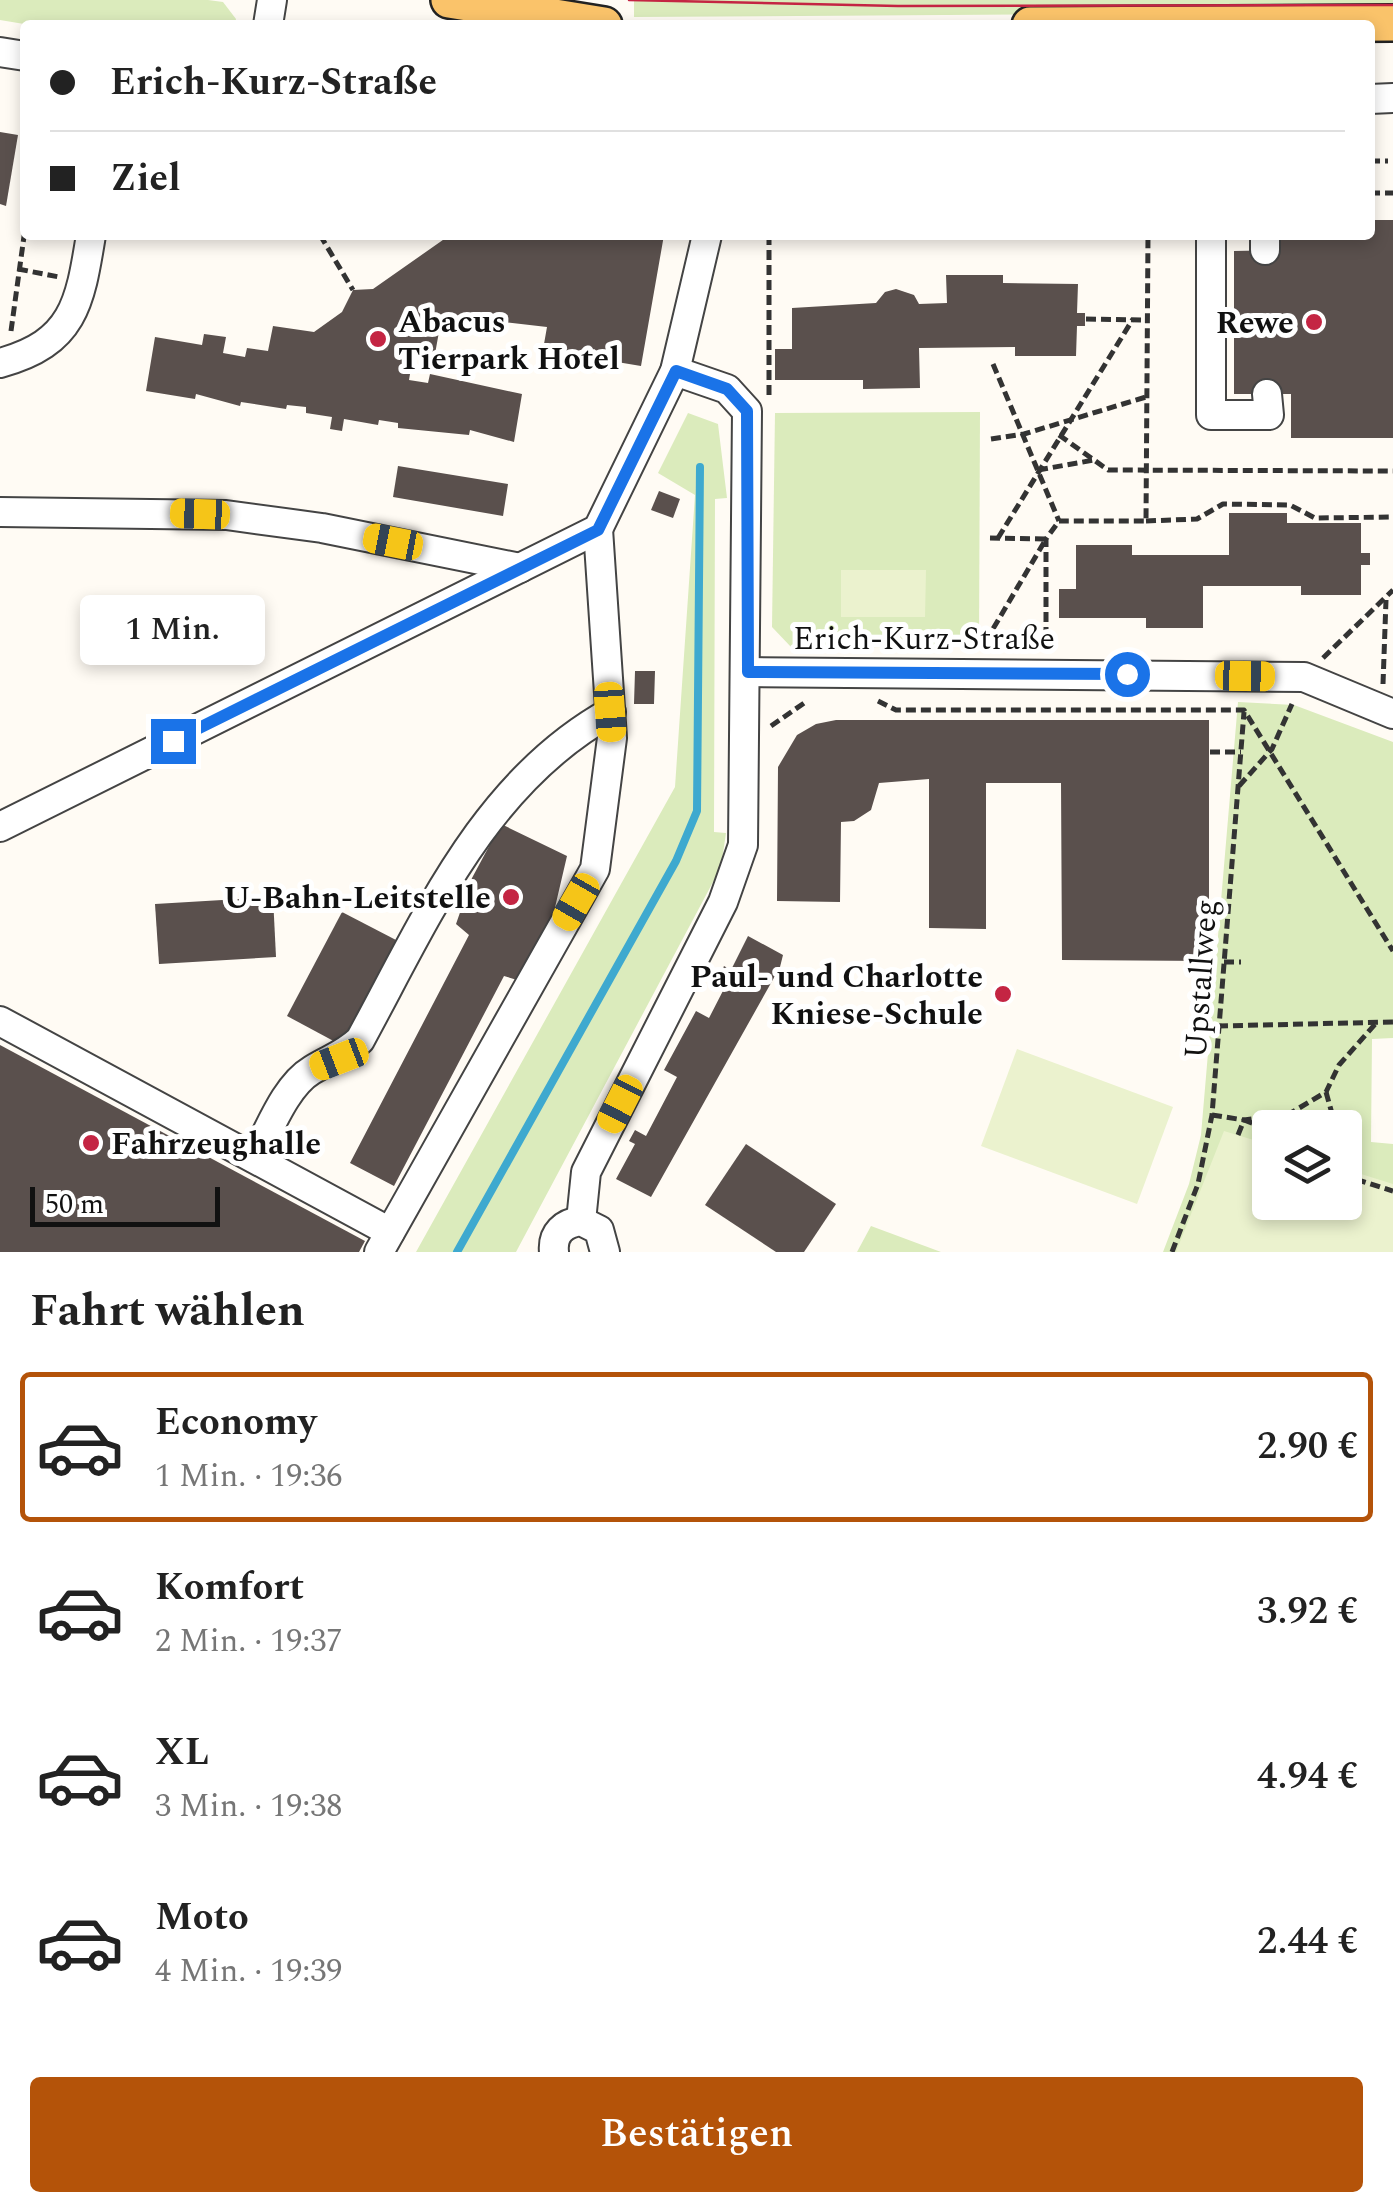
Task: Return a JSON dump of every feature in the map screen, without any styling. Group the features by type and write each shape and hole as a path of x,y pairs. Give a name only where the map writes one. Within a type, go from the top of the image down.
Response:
{"main road":[{"path":"449,0 573,20"}],"street":[{"path":"10,360 55,337 71,320 90,240"},
{"path":"0,1021 254,1158 384,1242 595,869 612,738 598,530 676,371 706,240"},
{"path":"1211,240 1210,415 1269,415 1267,394"},
{"name":"Erich-Kurz-Straße","path":"582,1221 586,1172 734,877 743,844 748,672 747,411 727,389 676,371"},
{"path":"0,512 226,515 322,528 520,568"},
{"path":"0,827 598,530"},
{"name":"Erich-Kurz-Straße","path":"748,672 1304,677 1388,712"},
{"path":"254,1158 295,1085 311,1070 339,1059 360,1040 472,837 553,752 610,712"},
{"path":"554,1252 556,1235 563,1227 582,1221 599,1230 605,1252"}],"path":[{"path":"1375,161 1388,161"},
{"path":"10,360 10,327 23,240"},
{"path":"323,240 352,290"},
{"path":"769,240 769,400"},
{"path":"1146,520 1148,240"},
{"path":"18,269 83,282"},
{"path":"1086,318 1148,320"},
{"path":"1046,538 994,538 1132,320"},
{"path":"993,364 1059,521"},
{"path":"991,439 1024,434 1146,398"},
{"path":"1059,436 1108,470 1393,471"},
{"path":"1038,470 1094,460"},
{"path":"1059,521 1197,519 1223,504 1290,505 1315,518 1393,516"},
{"path":"990,634 1059,521"},
{"path":"1046,538 1046,674"},
{"path":"1237,788 1272,750 1304,677 1393,590"},
{"path":"1386,597 1388,712"},
{"path":"746,742 758,744 784,714 817,692"},
{"path":"863,692 896,710 1244,707 1393,951"},
{"name":"Upstallweg","path":"1172,1252 1198,1184 1212,1115 1244,707"},
{"path":"1210,752 1241,752"},
{"path":"1224,962 1241,962"},
{"path":"1244,1120 1289,1114 1326,1092 1339,1065 1377,1022"},
{"path":"1218,1026 1393,1022"},
{"path":"1326,1092 1331,1110"},
{"path":"1212,1115 1252,1123"},
{"path":"1238,1135 1244,1120"},
{"path":"1362,1181 1393,1191"}],"green space":[{"path":"0,0 208,0 223,2 236,19 20,20 20,23 0,20"},
{"path":"634,0 1393,0 1393,12 634,17"},
{"path":"980,412 979,646 792,648 772,627 775,413"},
{"path":"688,413 718,424 727,498 715,499 714,832 726,833 721,867 516,1252 416,1252 675,787 695,495 658,473"},
{"path":"841,570 926,570 925,617 841,617"},
{"path":"1238,702 1294,705 1393,742 1393,1038 1372,1039 1371,1142 1393,1144 1393,1252 1163,1252 1189,1184 1201,1135"},
{"path":"1017,1049 1173,1107 1137,1204 981,1146"},
{"path":"1224,1131 1252,1140 1252,1220 1362,1220 1362,1174 1393,1184 1393,1252 1176,1252"},
{"path":"871,1226 941,1252 857,1252"}],"building":[{"path":"0,132 18,135 6,206 0,204"},
{"name":"Rewe","path":"1375,220 1393,220 1393,438 1291,438 1291,394 1234,394 1234,251 1278,250 1278,240 1375,240"},
{"name":"Abacus Tierpark Hotel","path":"443,240 663,240 641,366 593,358 591,369 541,361 547,327 442,315 435,354 414,350 409,380 428,383 430,374 522,394 514,442 470,430 469,435 398,428 398,423 379,420 378,425 344,419 342,431 330,429 332,417 306,413 306,407 287,405 286,409 241,402 240,406 196,394 195,399 146,391 155,337 202,345 204,334 226,337 223,353 245,357 247,348 268,351 273,326 314,332 342,312 353,290 373,289"},
{"path":"946,275 1003,275 1003,283 1078,284 1077,313 1085,313 1085,326 1077,326 1076,356 1015,356 1015,347 919,348 920,388 863,389 863,380 775,380 775,349 792,349 792,308 876,303 885,292 896,289 914,295 919,304 947,303"},
{"path":"398,466 508,484 503,516 393,497"},
{"path":"659,491 680,499 673,518 651,510"},
{"path":"1229,513 1287,513 1287,523 1361,523 1361,553 1370,553 1370,565 1361,565 1361,595 1301,595 1301,586 1203,586 1203,628 1146,628 1146,618 1059,618 1059,589 1076,589 1076,545 1132,545 1132,555 1229,555"},
{"path":"635,671 655,671 654,704 634,704"},
{"path":"836,720 1209,720 1209,961 1062,960 1061,783 986,783 986,929 929,928 929,779 879,783 871,810 854,821 841,822 840,902 777,901 778,767 797,735 816,724"},
{"path":"501,824 567,856 553,916 517,980 504,976 394,1186 350,1163 469,935 456,924 472,878"},
{"path":"273,897 276,957 159,964 155,904"},
{"path":"342,912 396,940 341,1045 287,1016"},
{"path":"748,936 783,955 780,967 651,1197 616,1179 635,1144 629,1141 635,1130 646,1136 677,1077 664,1070 696,1011 709,1018 727,983 718,978 724,966 731,970"},
{"name":"Fahrzeughalle","path":"0,1045 365,1241 359,1252 0,1252"},
{"path":"746,1144 836,1204 804,1252 776,1252 705,1205"}],"waterway":[{"path":"457,1252 676,861 697,811 700,467"}],"tram line":[{"path":"629,0 898,6 1393,5"}],"place":[{"name":"Rewe","path":"1314,322"},
{"name":"Abacus Tierpark Hotel","path":"378,339"},
{"name":"U-Bahn-Leitstelle","path":"511,897"},
{"name":"Paul- und Charlotte Kniese-Schule","path":"1003,994"},
{"name":"Fahrzeughalle","path":"91,1143"}],"route":[{"path":"173,741 598,530 676,371 727,389 747,411 748,672 1127,674"}]}
